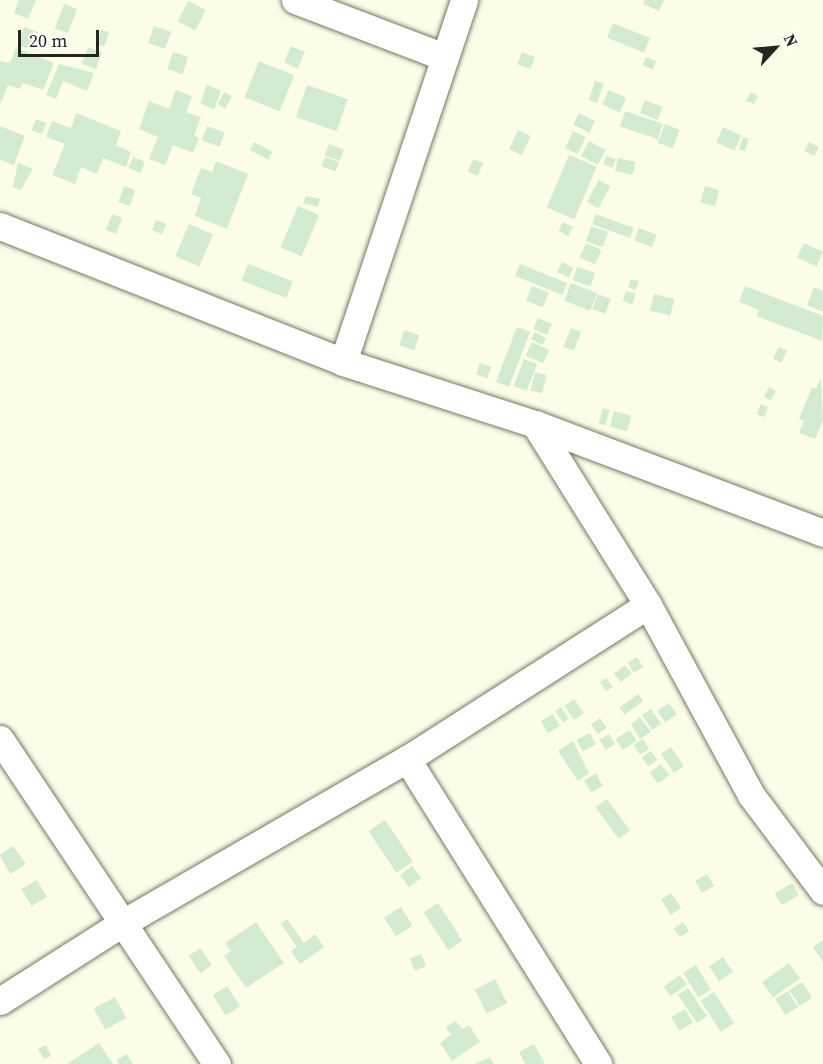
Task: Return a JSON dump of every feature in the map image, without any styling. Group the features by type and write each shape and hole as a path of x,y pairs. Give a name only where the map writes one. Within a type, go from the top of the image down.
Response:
{"street":[{"path":"295,0 444,57"},
{"path":"344,362 464,0"},
{"path":"0,226 344,362 535,424 823,533"},
{"path":"535,424 648,605 751,795 823,891"},
{"path":"0,1001 121,924 407,759 648,605"},
{"path":"0,740 121,924 217,1064"},
{"path":"407,759 598,1064"}],"building":[{"path":"19,0 36,0 28,19 14,13"},
{"path":"645,0 664,0 659,11 643,4"},
{"path":"188,1 206,10 195,31 178,21"},
{"path":"64,4 77,9 68,33 55,28"},
{"path":"613,23 650,38 644,53 607,38"},
{"path":"154,26 171,32 165,49 148,43"},
{"path":"24,27 38,32 32,50 18,45"},
{"path":"101,30 109,32 104,47 96,43"},
{"path":"291,46 305,52 298,68 284,63"},
{"path":"88,47 102,52 96,69 82,64"},
{"path":"16,48 54,63 43,90 23,83 20,89 8,85 0,105 0,61 10,63"},
{"path":"173,52 188,57 183,74 167,69"},
{"path":"522,52 535,57 530,69 517,64"},
{"path":"646,57 656,61 653,69 643,65"},
{"path":"259,61 294,75 280,111 244,97"},
{"path":"59,64 94,73 87,91 63,81 56,99 46,95"},
{"path":"595,81 604,84 597,103 589,100"},
{"path":"207,85 221,90 214,109 200,104"},
{"path":"307,85 348,99 337,131 296,117"},
{"path":"176,90 192,96 186,112 201,117 194,136 199,138 193,153 173,145 165,165 149,159 158,137 139,129 149,101 169,109"},
{"path":"609,90 626,98 619,113 602,105"},
{"path":"224,92 232,96 226,109 218,104"},
{"path":"751,92 758,96 754,104 746,101"},
{"path":"645,100 663,107 658,120 640,113"},
{"path":"625,111 663,124 658,139 620,126"},
{"path":"76,113 121,131 116,145 131,152 126,167 103,158 97,174 81,167 75,184 52,175 65,144 46,137 52,121 71,128"},
{"path":"579,113 595,121 589,133 573,125"},
{"path":"36,119 46,123 42,134 32,130"},
{"path":"665,124 680,130 672,149 658,143"},
{"path":"0,126 25,136 14,165 0,160"},
{"path":"207,126 225,133 219,147 202,140"},
{"path":"723,127 741,135 734,151 716,143"},
{"path":"518,130 531,136 522,155 509,149"},
{"path":"573,131 586,137 578,154 565,148"},
{"path":"743,137 749,139 745,151 739,149"},
{"path":"589,141 606,150 598,165 581,156"},
{"path":"254,142 273,152 268,160 250,150"},
{"path":"809,142 819,147 814,156 804,151"},
{"path":"329,144 344,150 339,161 325,155"},
{"path":"569,155 597,167 574,219 547,207"},
{"path":"606,156 616,159 613,168 603,165"},
{"path":"133,157 145,162 140,173 128,168"},
{"path":"325,157 339,162 336,172 322,166"},
{"path":"618,158 636,162 633,175 615,171"},
{"path":"473,159 483,163 478,176 468,172"},
{"path":"216,161 248,174 227,229 195,216 201,198 191,194 201,168 212,172"},
{"path":"18,163 33,169 21,190 13,187"},
{"path":"599,180 610,186 598,208 587,202"},
{"path":"124,186 135,190 129,206 118,202"},
{"path":"705,186 719,190 715,206 700,202"},
{"path":"306,196 320,199 318,207 303,203"},
{"path":"298,206 319,215 302,256 280,247"},
{"path":"112,214 122,218 116,234 106,230"},
{"path":"596,214 634,228 630,238 592,224"},
{"path":"156,220 166,224 162,234 152,230"},
{"path":"563,222 573,227 568,236 558,231"},
{"path":"189,224 213,234 199,266 175,256"},
{"path":"591,226 608,232 603,247 586,241"},
{"path":"639,228 657,235 652,247 634,240"},
{"path":"586,243 602,250 595,265 579,258"},
{"path":"804,243 823,252 816,266 797,258"},
{"path":"562,262 574,268 569,278 557,272"},
{"path":"248,264 293,281 286,298 242,281"},
{"path":"520,264 567,283 562,295 515,276"},
{"path":"577,267 595,273 591,286 573,280"},
{"path":"631,279 639,281 635,290 628,287"},
{"path":"571,283 597,293 590,311 564,301"},
{"path":"532,286 549,293 543,308 526,301"},
{"path":"745,286 823,316 822,341 757,316 759,310 739,302"},
{"path":"814,287 823,291 823,312 807,305"},
{"path":"626,291 636,294 632,304 623,302"},
{"path":"598,294 611,299 605,314 592,309"},
{"path":"654,294 674,299 670,316 650,310"},
{"path":"538,318 552,324 547,335 533,329"},
{"path":"517,327 530,332 509,387 496,382"},
{"path":"571,328 581,332 574,351 564,347"},
{"path":"404,330 419,335 414,350 399,345"},
{"path":"535,332 546,338 542,345 531,339"},
{"path":"532,342 549,350 543,364 526,356"},
{"path":"779,347 787,351 781,363 773,359"},
{"path":"524,359 537,364 527,391 514,386"},
{"path":"480,363 491,367 487,378 476,374"},
{"path":"535,372 547,375 542,393 530,390"},
{"path":"821,378 823,420 815,439 799,433 804,420 799,419 812,387 816,389"},
{"path":"769,387 776,391 770,401 764,397"},
{"path":"761,404 768,407 764,417 757,414"},
{"path":"603,408 610,410 605,425 599,423"},
{"path":"614,411 631,416 627,431 610,426"},
{"path":"637,657 643,667 634,673 628,663"},
{"path":"625,665 632,674 621,682 614,674"},
{"path":"606,678 613,687 606,691 600,682"},
{"path":"638,694 643,701 625,715 619,708"},
{"path":"574,699 584,713 574,720 564,706"},
{"path":"669,703 677,715 665,722 657,711"},
{"path":"561,707 569,719 563,723 555,711"},
{"path":"651,709 661,724 652,730 642,715"},
{"path":"553,714 560,726 548,733 541,721"},
{"path":"640,717 651,732 640,739 631,724"},
{"path":"600,718 607,728 598,734 591,724"},
{"path":"630,730 637,741 622,750 616,739"},
{"path":"590,733 596,745 583,751 577,740"},
{"path":"609,734 615,744 606,750 600,740"},
{"path":"643,739 649,749 640,755 634,745"},
{"path":"573,741 589,773 578,781 558,751"},
{"path":"671,747 684,766 674,773 661,754"},
{"path":"651,751 657,760 648,766 642,757"},
{"path":"661,764 669,775 658,784 650,772"},
{"path":"596,773 603,786 591,792 584,781"},
{"path":"607,799 630,831 619,839 596,807"},
{"path":"385,820 413,861 396,873 368,831"},
{"path":"13,846 26,864 10,874 0,855"},
{"path":"412,866 421,878 409,887 400,875"},
{"path":"707,874 714,886 702,893 695,881"},
{"path":"37,880 47,897 31,906 21,889"},
{"path":"792,883 799,895 782,905 775,893"},
{"path":"671,893 681,908 671,915 661,900"},
{"path":"438,903 463,941 448,950 424,912"},
{"path":"401,907 413,926 396,936 384,918"},
{"path":"287,919 304,943 315,934 324,947 300,964 291,951 297,947 281,924"},
{"path":"256,922 284,963 246,988 224,956 231,951 225,943"},
{"path":"683,922 689,931 680,937 674,928"},
{"path":"823,940 823,962 813,947"},
{"path":"200,948 212,965 201,973 189,956"},
{"path":"421,954 426,966 415,971 410,959"},
{"path":"723,957 733,972 719,981 709,967"},
{"path":"789,963 800,979 773,997 762,982"},
{"path":"696,965 711,990 698,998 683,973"},
{"path":"680,975 687,985 670,996 664,986"},
{"path":"495,979 507,1003 487,1013 475,989"},
{"path":"802,982 812,998 799,1006 789,990"},
{"path":"227,986 240,1006 226,1015 213,995"},
{"path":"688,988 707,1016 697,1023 678,995"},
{"path":"788,991 798,1007 785,1015 775,999"},
{"path":"714,992 734,1023 721,1032 701,1001"},
{"path":"115,997 126,1018 105,1029 94,1008"},
{"path":"685,1009 693,1023 679,1031 671,1017"},
{"path":"456,1021 462,1029 469,1025 480,1042 452,1061 440,1043 451,1035 446,1027"},
{"path":"99,1043 113,1064 67,1064"},
{"path":"534,1044 545,1064 525,1064 519,1052"},
{"path":"46,1045 51,1056 44,1059 38,1049"},
{"path":"127,1054 133,1064 119,1064 117,1060"},
{"path":"490,1057 494,1064 475,1064"}]}
